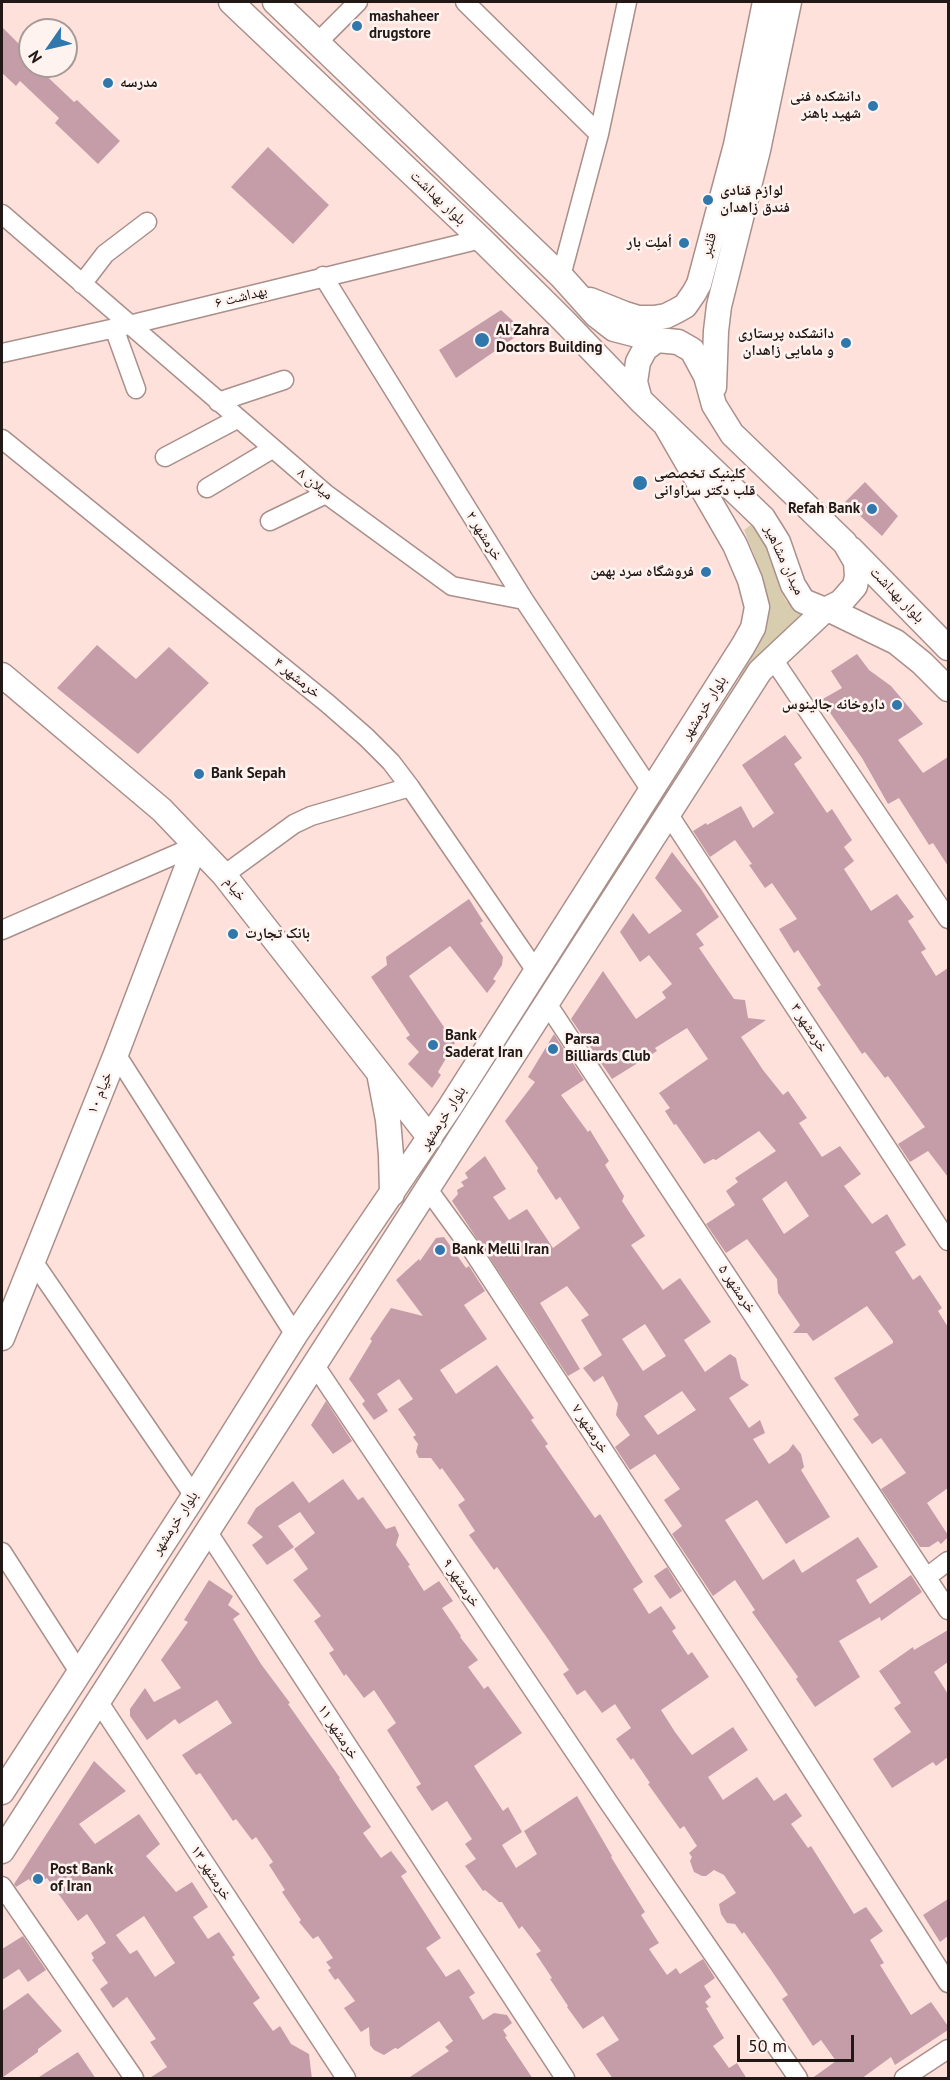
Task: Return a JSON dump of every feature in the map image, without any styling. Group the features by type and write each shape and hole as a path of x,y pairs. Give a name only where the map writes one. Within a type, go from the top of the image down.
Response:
{"main road":[{"name":"بلوار بهداشت","path":"275,2 561,276 596,315 614,329 657,340"},
{"name":"قلنبر","path":"714,405 719,306 747,147 765,2"},
{"name":"قلنبر","path":"579,296 638,318 666,316 685,306 699,284 747,147 789,2"},
{"name":"بلوار بهداشت","path":"243,6 563,320 640,400"},
{"path":"640,400 635,382 638,362 645,350 657,340 678,342 692,350 706,376 714,405 732,434 845,543 856,562 855,586 842,602 826,610"},
{"name":"میدان مشاهیر","path":"640,400 763,518 778,542 798,595 809,605 826,610"},
{"name":"بلوار خرمشهر","path":"2,1792 194,1496 295,1335 430,1138 652,792 753,628 757,607 750,580 735,545 665,424"},
{"name":"بلوار بهداشت","path":"845,543 878,574 948,648"},
{"path":"826,610 896,642 922,663 948,689"},
{"name":"بلوار خرمشهر","path":"2,1851 760,671 826,610"},
{"name":"خیام","path":"2,675 162,810 224,875 430,1138"},
{"path":"652,792 669,815"},
{"name":"خیام ۱۰","path":"2,1338 116,1054 195,846"},
{"path":"379,1072 388,1120 392,1194"},
{"path":"139,1578 161,1602"}],"street":[{"path":"317,43 358,2"},
{"path":"465,2 599,134"},
{"path":"561,276 599,134 627,2"},
{"name":"میلان ۸","path":"4,219 82,284 121,326 218,402 326,494 452,586 524,600"},
{"path":"82,284 105,254 147,222"},
{"name":"بهداشت ۶","path":"2,353 481,239"},
{"name":"خرمشهر ۲","path":"323,276 524,600 652,792"},
{"path":"121,326 136,389"},
{"path":"218,402 284,380"},
{"path":"165,457 237,419"},
{"name":"خرمشهر ۴","path":"2,439 327,703 383,754 410,787 536,971"},
{"path":"207,488 272,449"},
{"path":"270,521 326,494"},
{"path":"773,659 948,919"},
{"path":"224,875 294,824 311,816 410,787"},
{"name":"خرمشهر ۳","path":"669,815 948,1241"},
{"path":"2,930 195,846"},
{"name":"خرمشهر ۵","path":"546,1002 948,1610"},
{"path":"116,1054 295,1335"},
{"name":"خرمشهر ۷","path":"427,1188 472,1250 749,1672 948,1983"},
{"path":"33,1261 194,1496"},
{"name":"خرمشهر ۹","path":"314,1364 798,2079"},
{"name":"خرمشهر ۱۱","path":"207,1531 565,2079"},
{"path":"2,1552 79,1672"},
{"path":"927,1576 948,1561"},
{"name":"خرمشهر ۱۳","path":"98,1701 346,2079"},
{"path":"2,1886 134,2079"},
{"path":"904,2079 948,2049"}],"shaded area":[{"path":"752,524 768,549 786,601 804,616 787,628 775,648 744,680 739,677 758,647 763,630 762,595 755,557 744,530"}],"building":[{"path":"2,27 18,43 18,78 49,78 74,102 77,100 120,141 98,164 55,123 59,118 20,81 16,86 2,73"},
{"path":"268,147 329,205 293,244 231,187"},
{"name":"Al Zahra Doctors Building","path":"501,310 524,331 456,378 439,350"},
{"name":"Refah Bank","path":"865,482 898,516 882,536 845,502"},
{"path":"97,645 136,679 169,647 209,683 138,754 57,688"},
{"path":"857,654 869,670 891,686 923,724 898,740 923,773 948,757 948,866 933,843 929,845 899,798 888,804 862,758 821,700 842,688 831,671"},
{"path":"785,735 802,758 794,764 827,813 832,809 852,840 844,847 854,861 844,869 871,911 897,894 914,917 908,921 926,949 921,952 936,976 948,968 948,1177 928,1151 910,1162 898,1144 925,1127 888,1076 885,1078 865,1052 862,1054 817,988 821,985 798,950 794,953 779,929 797,919 772,883 765,888 735,840 710,857 693,831 741,806 753,828 774,813 742,765"},
{"path":"672,852 701,889 719,917 696,934 704,945 699,948 734,999 745,1000 748,1018 766,1020 741,1037 783,1095 788,1091 807,1118 799,1123 822,1157 840,1146 861,1174 844,1186 872,1224 887,1214 906,1245 895,1252 913,1280 920,1275 942,1308 938,1311 948,1327 948,1488 927,1503 948,1535 941,1544 938,1541 929,1547 920,1547 881,1489 906,1473 881,1438 872,1444 853,1419 859,1415 834,1378 893,1341 867,1306 813,1341 807,1333 793,1333 800,1325 778,1293 777,1279 747,1239 726,1253 706,1224 735,1205 726,1191 738,1182 735,1178 776,1151 759,1131 716,1160 713,1159 704,1164 676,1124 674,1125 665,1111 670,1108 659,1093 708,1059 687,1028 655,1048 657,1051 612,1079 571,1019 603,971 636,1019 666,998 662,992 672,984 649,955 640,962 620,932 633,913 649,934 682,911 655,878","holes":["786,1181 809,1216 784,1234 762,1199"]},
{"path":"469,899 483,921 480,923 503,957 502,965 493,979 496,981 487,993 450,946 409,976 455,1043 438,1072 441,1075 432,1088 408,1064 419,1052 406,1038 410,1035 371,977 387,965 386,957"},
{"path":"554,1034 584,1080 561,1095 588,1132 590,1130 609,1161 605,1165 624,1196 622,1201 645,1236 631,1245 663,1290 680,1278 711,1322 684,1340 705,1372 730,1354 736,1358 741,1379 749,1385 729,1398 749,1428 760,1420 765,1433 753,1439 769,1464 788,1451 793,1444 801,1454 804,1467 801,1470 830,1517 786,1544 757,1500 725,1520 763,1580 794,1559 802,1573 858,1537 878,1567 856,1580 870,1604 911,1575 922,1592 881,1621 880,1617 839,1641 860,1677 815,1707 796,1679 798,1677 752,1612 755,1610 735,1580 713,1596 672,1534 682,1526 664,1500 680,1489 655,1454 630,1470 615,1447 630,1435 616,1415 618,1404 603,1376 594,1382 583,1368 602,1355 581,1320 589,1315 567,1286 540,1303 580,1369 568,1376 452,1201 458,1194 457,1190 464,1186 461,1182 468,1178 465,1173 485,1156 506,1189 493,1197 509,1220 527,1209 553,1248 580,1228 560,1197 556,1200 537,1171 538,1168 505,1121 535,1082 528,1077","holes":["645,1324 666,1356 643,1371 622,1339","682,1391 696,1410 658,1435 644,1416"]},
{"path":"444,1237 466,1268 469,1266 485,1291 464,1305 487,1339 440,1370 456,1394 497,1365 534,1418 531,1420 548,1444 545,1446 595,1518 600,1514 643,1582 633,1589 649,1614 661,1606 676,1628 672,1631 688,1655 692,1652 709,1677 661,1710 675,1732 692,1755 733,1727 748,1750 708,1777 723,1800 757,1777 774,1801 786,1793 802,1816 791,1824 808,1848 811,1846 854,1914 866,1907 883,1931 870,1940 884,1963 880,1965 911,2015 931,2002 948,2026 948,2030 895,2065 891,2057 861,2079 811,2079 836,2061 821,2040 813,2046 782,1999 788,1995 771,1970 744,1932 742,1934 735,1924 727,1923 721,1914 719,1904 736,1893 724,1875 714,1870 706,1876 694,1872 690,1861 692,1857 689,1853 697,1846 684,1826 680,1829 648,1784 650,1783 633,1758 631,1760 616,1739 631,1728 615,1704 602,1713 585,1690 577,1695 563,1674 569,1670 497,1567 494,1570 469,1535 475,1531 458,1505 465,1500 442,1468 440,1470 431,1458 419,1458 416,1452 418,1444 413,1437 416,1435 398,1409 413,1399 399,1379 377,1394 388,1411 374,1420 362,1404 365,1401 349,1379 372,1341 370,1339 391,1308 423,1316 396,1280 419,1259 420,1261 436,1238"},
{"path":"326,1401 352,1441 333,1454 311,1425"},
{"path":"343,1479 358,1500 363,1497 386,1529 395,1526 399,1535 396,1545 424,1591 439,1581 453,1601 442,1608 478,1660 468,1667 484,1689 488,1686 522,1733 474,1766 503,1811 508,1807 522,1832 502,1845 516,1868 537,1854 524,1831 577,1796 645,1912 641,1915 659,1943 649,1949 667,1975 676,1968 680,1974 703,1959 715,1978 704,1986 711,1997 705,2002 709,2007 706,2008 724,2038 713,2046 729,2068 737,2063 747,2079 613,2079 596,2054 619,2040 603,2016 583,2029 567,2007 536,1954 541,1951 522,1926 519,1929 502,1902 485,1890 483,1891 465,1866 476,1859 465,1844 472,1839 447,1801 432,1811 416,1787 421,1784 387,1730 396,1723 374,1690 364,1698 346,1674 344,1676 329,1653 334,1650 314,1621 321,1616 293,1580 308,1569 294,1549 315,1533 300,1512 278,1526 294,1547 267,1565 252,1545 263,1537 247,1523 256,1508 293,1481 309,1503"},
{"path":"667,1567 682,1591 670,1599 654,1576"},
{"path":"209,1580 233,1596 228,1605 240,1614 233,1619 371,1827 363,1833 381,1858 391,1851 407,1872 401,1876 441,1938 426,1948 446,1977 459,1969 475,1993 469,1997 483,2020 494,2013 507,2015 512,2023 503,2030 507,2036 505,2037 533,2079 407,2079 449,2051 445,2047 453,2041 439,2021 398,2049 395,2048 384,2055 374,2050 370,2045 369,2027 361,2032 344,2008 355,2001 338,1978 335,1980 328,1970 331,1968 326,1962 333,1958 318,1936 313,1939 299,1922 301,1920 282,1892 285,1890 269,1865 273,1862 256,1837 252,1840 236,1819 233,1821 200,1773 196,1775 182,1755 232,1723 217,1700 179,1724 175,1719 147,1740 130,1716 130,1709 145,1688 154,1702 181,1688 161,1660 188,1622 184,1620"},
{"path":"948,1630 948,1662 934,1672 948,1694 948,1757 936,1766 933,1762 892,1788 873,1759 911,1732 894,1708 901,1703 879,1671 913,1647 914,1650"},
{"path":"94,1761 126,1791 79,1824 95,1844 139,1814 160,1844 146,1856 176,1892 192,1882 208,1907 193,1917 208,1939 219,1932 235,1955 232,1957 260,1998 253,2003 273,2031 280,2026 291,2044 309,2054 312,2079 148,2079 167,2067 150,2042 156,2039 127,1997 113,2008 100,1989 108,1983 92,1960 94,1958 91,1953 106,1943 87,1914 78,1921 47,1878 35,1886 29,1879 16,1887 14,1884","holes":["144,1916 175,1963 155,1977 137,1950 130,1954 116,1935"]},
{"path":"948,1899 948,1936 940,1942 923,1915"},
{"path":"23,1936 46,1970 28,1982 19,1969 2,1980 2,1949"},
{"path":"28,1993 62,2031 2,2078 2,2011"},
{"path":"78,2052 96,2079 36,2079"}],"place":[{"name":"mashaheer drugstore","path":"357,26"},
{"name":"مدرسه","path":"108,83"},
{"name":"دانشکده فنی شهید باهنر","path":"873,106"},
{"name":"لوازم قنادی فندق زاهدان","path":"708,200"},
{"name":"اُملِت بار","path":"684,243"},
{"name":"Al Zahra Doctors Building","path":"482,340"},
{"name":"دانشکده پرستاری و مامایی زاهدان","path":"846,343"},
{"name":"کلینیک تخصصی قلب دکتر سراوانی","path":"640,483"},
{"name":"Refah Bank","path":"872,509"},
{"name":"فروشگاه سرد بهمن","path":"706,572"},
{"name":"داروخانه جالینوس","path":"897,705"},
{"name":"Bank Sepah","path":"199,774"},
{"name":"بانک تجارت","path":"233,934"},
{"name":"Bank Saderat Iran","path":"433,1045"},
{"name":"Parsa Billiards Club","path":"553,1049"},
{"name":"Bank Melli Iran","path":"440,1250"},
{"name":"Post Bank of Iran","path":"38,1879"}]}
